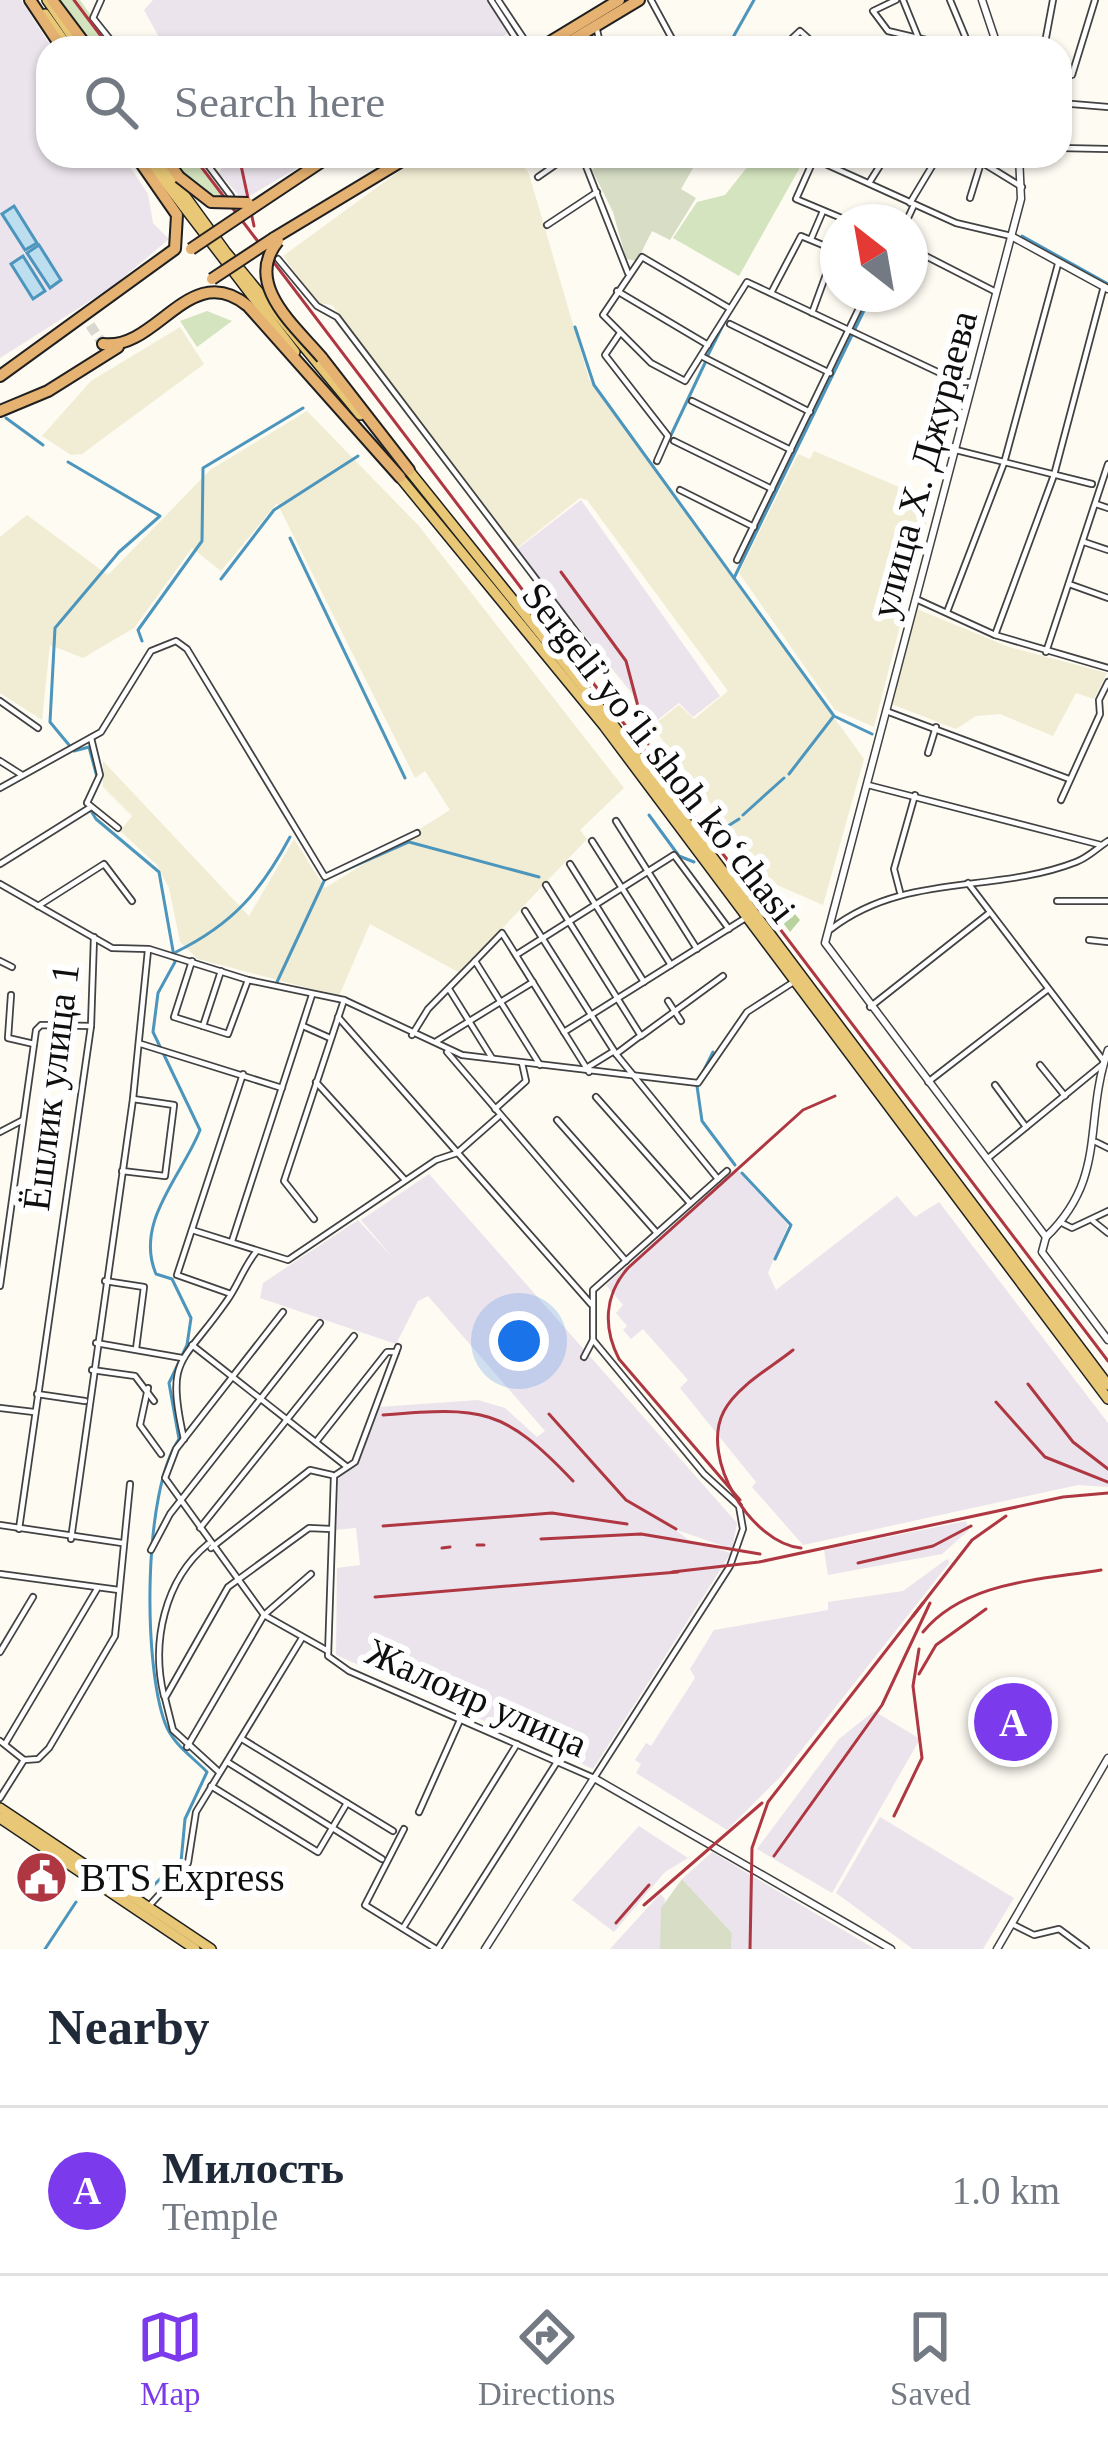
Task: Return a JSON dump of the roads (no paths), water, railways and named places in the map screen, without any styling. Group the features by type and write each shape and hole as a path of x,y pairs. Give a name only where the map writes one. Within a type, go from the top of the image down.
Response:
{"highway":[{"path":"32,0 57,36"},
{"path":"49,0 75,36"},
{"path":"560,36 619,0"},
{"path":"579,36 639,0"},
{"path":"0,376 167,258 180,234 175,211 148,168"},
{"path":"170,168 213,203 250,205"},
{"path":"90,325 94,312 110,297 310,168"},
{"path":"378,175 384,168"},
{"path":"0,411 48,391 212,279 390,168"},
{"path":"276,239 267,260 268,290 404,474"},
{"path":"103,344 117,344 199,294 237,297 404,474"}],"main road":[{"name":"Sergeli yo‘li shoh ko‘chasi","path":"150,168 286,340 612,723 1108,1385"},
{"name":"Sergeli yo‘li shoh ko‘chasi","path":"169,168 285,327 522,621 749,916 1108,1400"},
{"path":"0,1808 195,1949"},
{"path":"0,1818 212,1949"}],"street":[{"path":"101,0 93,18 107,36"},
{"path":"495,0 518,36"},
{"path":"651,0 670,36"},
{"path":"915,36 880,24 873,10 900,0 918,36"},
{"path":"950,0 965,36"},
{"path":"982,0 994,36"},
{"path":"1046,36 1053,0"},
{"path":"1072,75 1095,0"},
{"path":"596,26 599,36"},
{"path":"1072,104 1108,107"},
{"path":"1072,148 1108,149"},
{"path":"209,168 231,196"},
{"path":"538,177 551,168"},
{"path":"587,168 628,273"},
{"path":"808,168 795,197 820,210"},
{"path":"837,168 912,204 932,168"},
{"path":"869,183 878,168"},
{"path":"970,198 980,168"},
{"path":"996,168 1022,187"},
{"name":"улица Х. Джураева","path":"831,929 1011,236 1022,187 1020,168"},
{"path":"547,225 597,192"},
{"path":"928,211 1011,236 1106,288 1054,475 995,635"},
{"path":"811,239 820,218"},
{"path":"771,293 799,237 811,239 837,254 812,313"},
{"path":"729,308 644,257 628,273 603,315 651,363 685,381 702,357 744,281 959,382 972,382"},
{"path":"928,257 996,292"},
{"path":"278,259 316,306 337,317 604,670"},
{"path":"947,612 1004,463 1059,261"},
{"path":"617,291 708,345"},
{"path":"737,560 860,312"},
{"path":"730,324 830,373"},
{"path":"620,333 605,355 668,436 657,461"},
{"path":"702,357 810,412"},
{"path":"692,401 791,450"},
{"path":"674,441 772,489"},
{"path":"956,451 1092,484"},
{"path":"1046,652 1108,464"},
{"path":"680,490 754,527"},
{"path":"1096,504 1108,508"},
{"path":"1084,542 1108,550"},
{"path":"1069,584 1108,598"},
{"path":"916,599 995,635 1108,668"},
{"path":"0,788 106,726 154,648 179,641 326,877 417,833"},
{"path":"1061,800 1100,714 1099,700 1108,682"},
{"path":"0,701 38,728"},
{"path":"886,710 1069,778"},
{"path":"928,753 936,727"},
{"path":"91,738 100,765 99,782 86,802 118,828"},
{"path":"0,760 22,776"},
{"path":"866,784 1104,843"},
{"path":"900,892 894,869 915,795"},
{"path":"0,863 91,807"},
{"path":"616,821 697,949"},
{"path":"592,841 671,965"},
{"path":"1046,1237 826,947 831,929 900,892 1063,866 1104,843"},
{"path":"516,956 674,855 729,928"},
{"path":"38,906 104,864 132,901"},
{"path":"570,864 644,982"},
{"path":"968,883 1104,1063"},
{"path":"0,884 112,949"},
{"path":"547,885 641,1036"},
{"path":"1057,901 1108,901"},
{"path":"525,910 615,1053 718,1179"},
{"path":"870,1007 990,913"},
{"path":"564,1032 749,916"},
{"path":"412,1035 502,933 588,1070"},
{"name":"Ёшлик улица 1","path":"19,1528 91,1026 94,938"},
{"path":"1089,940 1108,942"},
{"path":"93,948 148,950 248,980 344,1000 412,1035 492,1058 698,1082 727,1034 747,1012 796,980"},
{"path":"71,1539 133,1099 148,950"},
{"path":"0,961 12,967"},
{"path":"171,1026 192,961"},
{"path":"475,961 541,1065"},
{"path":"203,1026 221,971"},
{"path":"588,1070 723,976"},
{"path":"174,1017 231,1032 248,980"},
{"path":"440,1044 532,982"},
{"path":"449,989 492,1058"},
{"path":"928,1082 1047,989"},
{"path":"11,995 8,1038 34,1044"},
{"path":"231,1243 312,995"},
{"path":"314,1219 284,1181 344,1000"},
{"path":"668,1001 681,1022"},
{"path":"338,1017 591,1304"},
{"path":"0,1286 34,1044 41,1025 91,1026"},
{"path":"303,1026 330,1038"},
{"path":"140,1044 282,1088"},
{"path":"440,1044 626,1261"},
{"path":"1108,1050 1087,1186 1062,1223 1046,1237 1042,1252 1108,1340"},
{"path":"495,1109 526,1081 522,1063"},
{"path":"987,1159 1104,1063"},
{"path":"1040,1065 1065,1096"},
{"path":"231,1294 177,1275 243,1074"},
{"path":"316,1082 405,1180"},
{"path":"995,1084 1027,1126"},
{"path":"596,1097 690,1203"},
{"path":"122,1172 165,1176 174,1106 133,1099"},
{"path":"192,1230 288,1260 405,1180 457,1153 498,1117"},
{"path":"0,1132 23,1120"},
{"path":"557,1120 657,1233"},
{"path":"1096,1142 1108,1148"},
{"path":"584,1357 593,1340 593,1290 727,1171"},
{"path":"1062,1223 1072,1228 1108,1211"},
{"path":"1093,1221 1108,1233"},
{"path":"184,1438 174,1394 179,1357 231,1294 256,1252"},
{"path":"105,1281 144,1287 136,1349"},
{"path":"283,1312 184,1438 165,1478 264,1615 328,1652"},
{"path":"151,1550 180,1501 320,1322"},
{"path":"200,1528 354,1336"},
{"path":"485,1949 737,1552 743,1529 739,1506 704,1474 593,1340"},
{"path":"95,1343 179,1357"},
{"path":"192,1346 346,1466"},
{"path":"219,1772 187,1748 169,1725 157,1668 159,1620 197,1552 310,1471 324,1469 334,1476 355,1462 397,1349 387,1352 316,1442"},
{"path":"92,1370 135,1376 154,1401"},
{"path":"148,1388 140,1429 161,1454"},
{"path":"37,1394 87,1401"},
{"path":"0,1408 34,1412"},
{"name":"Жалоир улица","path":"334,1476 328,1652 349,1671 594,1778 891,1949"},
{"path":"97,1589 2,1743 24,1760 38,1759 50,1748 115,1636 130,1484"},
{"path":"0,1525 122,1544"},
{"path":"165,1697 237,1581 310,1528 331,1528"},
{"path":"0,1574 118,1590"},
{"path":"187,1748 264,1615 311,1574"},
{"path":"10,1652 1,1648 33,1597"},
{"path":"148,1906 188,1863 193,1822 211,1786 302,1638"},
{"path":"418,1812 461,1718"},
{"path":"242,1739 393,1831"},
{"path":"403,1928 518,1742"},
{"path":"997,1949 1108,1758"},
{"path":"0,1798 24,1760"},
{"path":"404,1829 364,1905 437,1949 558,1760"},
{"path":"228,1762 382,1859"},
{"path":"211,1786 318,1852 347,1803"},
{"path":"1012,1924 1034,1935 1059,1929 1086,1949"}],"water":[{"path":"14,206 37,243 25,250 2,214"},
{"path":"39,245 61,280 50,288 27,253"},
{"path":"23,256 45,291 33,299 11,264"}],"waterway":[{"path":"734,36 754,0"},
{"path":"1022,236 1108,284"},
{"path":"734,578 863,312"},
{"path":"707,357 724,323"},
{"path":"575,327 594,385 834,716 872,734"},
{"path":"671,435 705,363"},
{"path":"142,641 138,630 202,541 203,468 303,408"},
{"path":"6,418 43,445"},
{"path":"221,579 274,510 358,456"},
{"path":"68,462 160,516 119,552 55,628 50,722 74,751 89,747 97,777"},
{"path":"290,538 405,778"},
{"path":"789,774 833,717"},
{"path":"743,815 784,778"},
{"path":"85,801 96,819 159,872 175,962 158,993 153,1032 200,1130 163,1200 151,1236 156,1274 172,1279 191,1318 187,1345 169,1383 179,1439 167,1464 153,1536 153,1661 165,1723 178,1744 207,1772 185,1819 181,1862 173,1870"},
{"path":"649,815 679,856 694,862"},
{"path":"717,833 739,819"},
{"path":"176,952 214,930 244,904 290,837"},
{"path":"277,982 325,879 409,842 539,877"},
{"path":"703,1072 713,1052"},
{"path":"697,1086 702,1121 735,1165"},
{"path":"742,1173 791,1225 775,1259"},
{"path":"144,1895 165,1874"},
{"path":"45,1949 76,1902"}],"tunnel":[{"path":"90,325 103,344"}],"railway":[{"path":"74,0 101,36"},
{"path":"202,168 1108,1361"},
{"path":"242,168 254,226"},
{"path":"561,572 626,661 648,744"},
{"path":"740,1500 619,1359 608,1324 610,1300 628,1268 803,1110 835,1096"},
{"path":"793,1350 730,1402 718,1430 718,1452 724,1474 748,1515 782,1543 801,1548"},
{"path":"1028,1384 1073,1442 1108,1469"},
{"path":"996,1402 1045,1457 1108,1482"},
{"path":"383,1415 445,1412 489,1417 528,1438 573,1481"},
{"path":"549,1414 626,1500 676,1529"},
{"path":"672,1572 759,1562 1063,1497 1108,1493"},
{"path":"383,1526 552,1513 627,1524"},
{"path":"913,1616 972,1540 1006,1516"},
{"path":"858,1563 933,1546 971,1526"},
{"path":"541,1539 641,1534 760,1554"},
{"path":"477,1545 484,1545"},
{"path":"442,1548 450,1547"},
{"path":"923,1632 940,1615 982,1593 1101,1570"},
{"path":"375,1597 678,1572"},
{"path":"750,1949 752,1848 768,1802 923,1603"},
{"path":"774,1856 882,1705 930,1603"},
{"path":"919,1674 936,1645 986,1609"},
{"path":"894,1816 922,1758 913,1686 919,1649"},
{"path":"644,1905 762,1803"},
{"path":"616,1923 649,1885"}],"place":[{"name":"Милость","path":"1013,1722"},
{"name":"BTS Express","path":"41,1877"}]}
